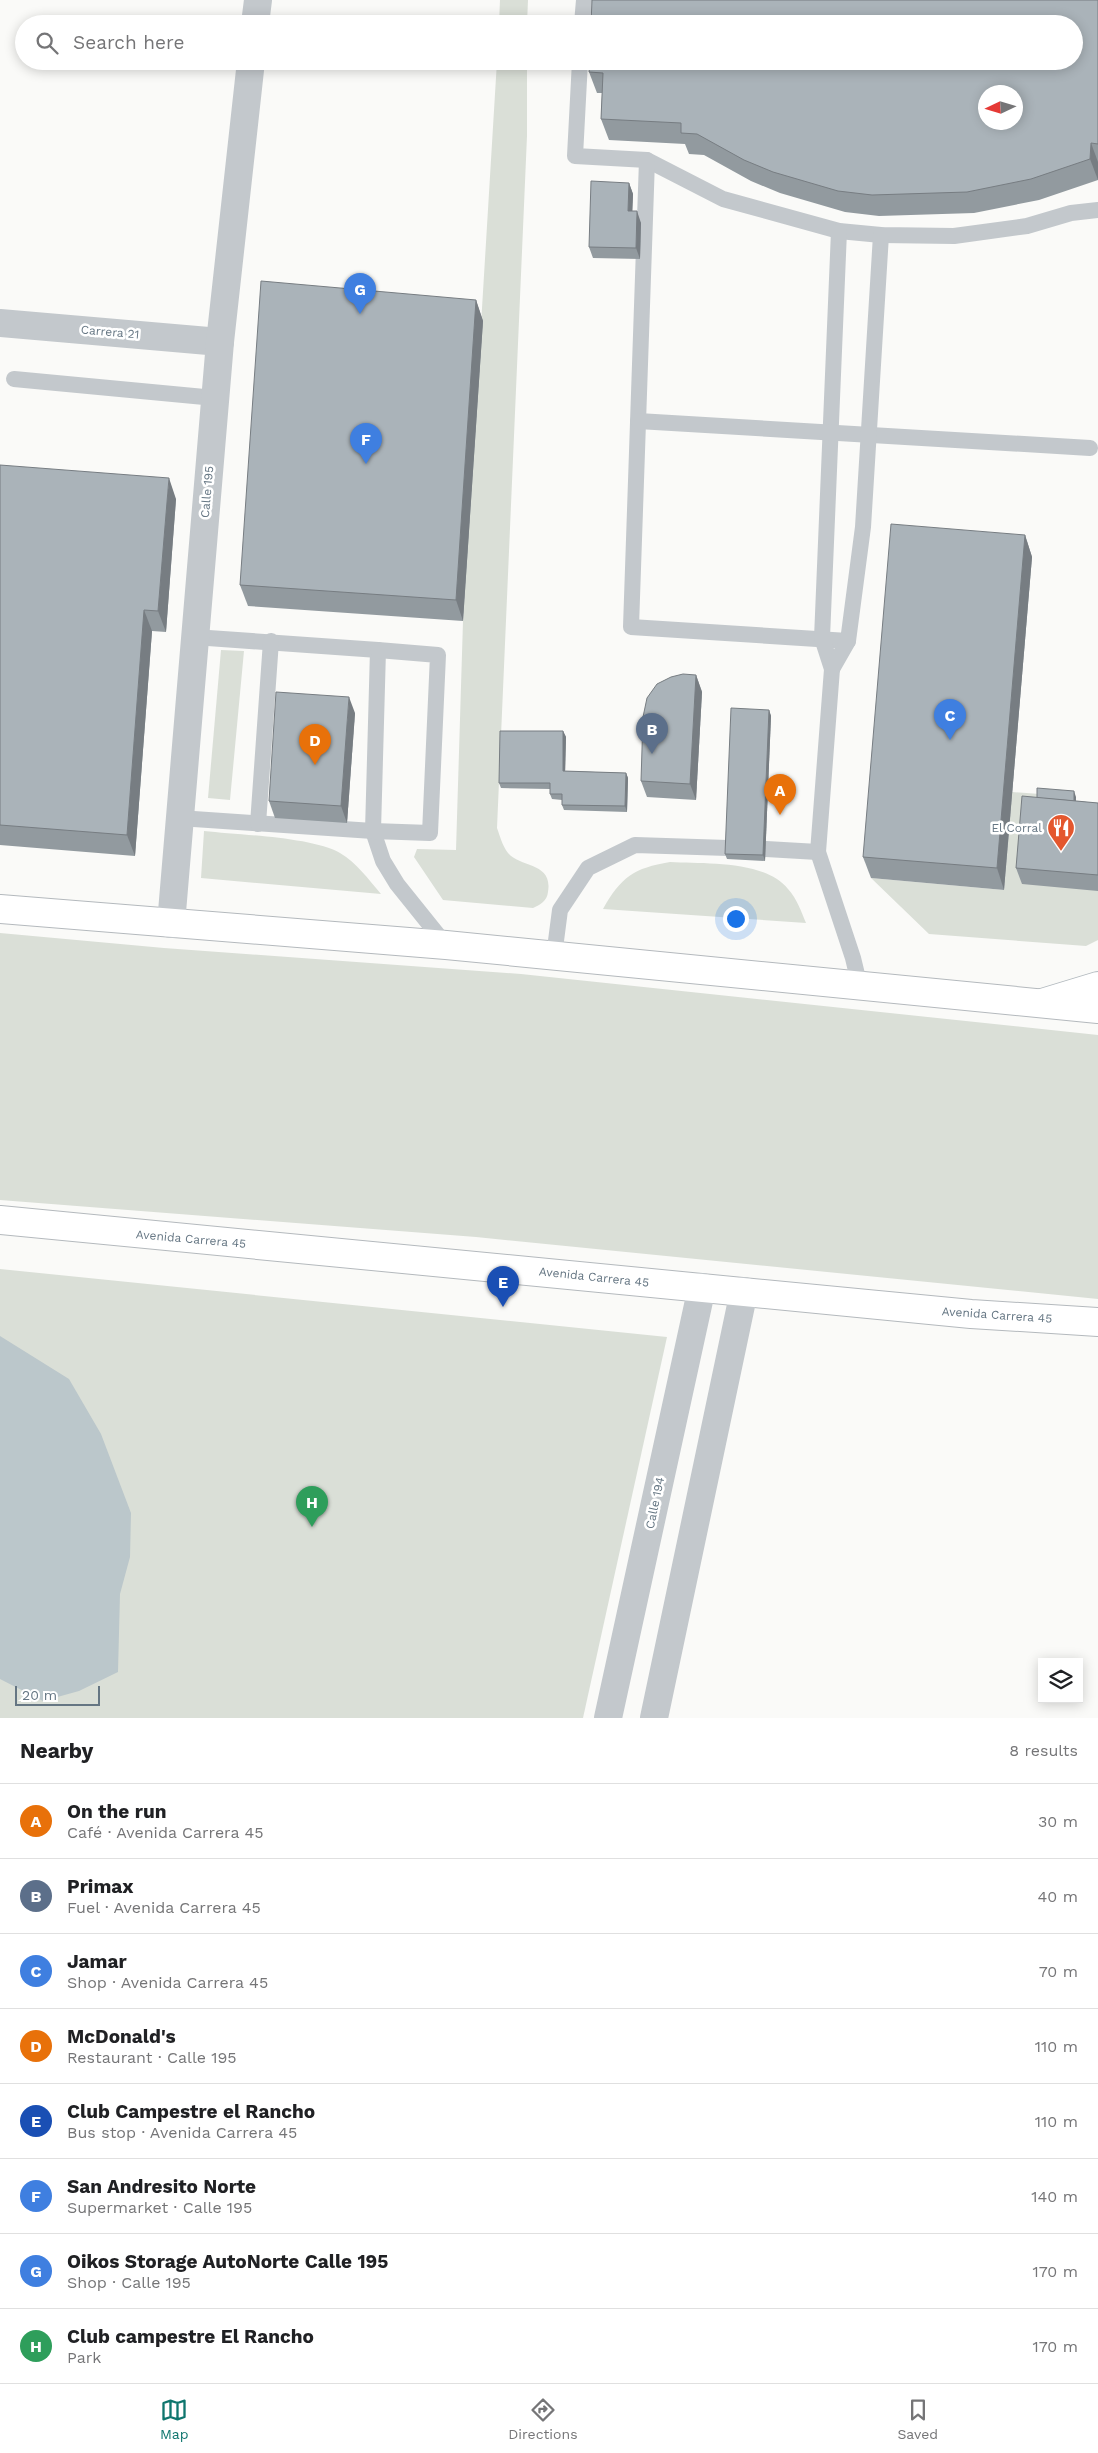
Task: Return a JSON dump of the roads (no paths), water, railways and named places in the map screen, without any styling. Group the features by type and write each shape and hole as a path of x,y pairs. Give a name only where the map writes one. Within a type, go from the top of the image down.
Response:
{"main road":[{"path":"0,908 171,924 446,945 1098,1010"},
{"path":"1042,1004 1098,986"},
{"name":"Avenida Carrera 45","path":"0,1220 971,1314 1098,1322"}],"street":[{"path":"256,15 258,0"},
{"name":"Calle 195","path":"171,924 220,342 250,70"},
{"name":"Carrera 21","path":"0,323 220,342"},
{"name":"Calle 194","path":"608,1718 702,1287"},
{"path":"654,1718 744,1292"}],"lane":[{"path":"583,15 584,0"},
{"path":"580,70 575,156 647,160 723,199 839,231 881,236 954,236 1027,226 1071,213 1098,210"},
{"path":"647,160 631,627 848,641"},
{"path":"839,231 822,638 832,669 818,852 853,958 860,987"},
{"path":"832,669 848,641 863,527 881,236"},
{"path":"14,379 215,398"},
{"path":"638,421 1090,448"},
{"path":"180,818 430,833 438,655 194,637"},
{"path":"258,824 271,642"},
{"path":"378,650 373,831 383,861 397,884 446,945"},
{"path":"554,956 560,910 588,868 635,845 728,848"},
{"path":"766,849 818,852"}],"place":[{"name":"Oikos Storage AutoNorte Calle 195","path":"360,314"},
{"name":"San Andresito Norte","path":"366,464"},
{"name":"Jamar","path":"950,740"},
{"name":"Primax","path":"652,754"},
{"name":"McDonald's","path":"315,765"},
{"name":"On the run","path":"780,815"},
{"name":"El Corral","path":"1061,852"},
{"name":"Club Campestre el Rancho","path":"503,1307"},
{"name":"Club campestre El Rancho","path":"312,1527"}]}
